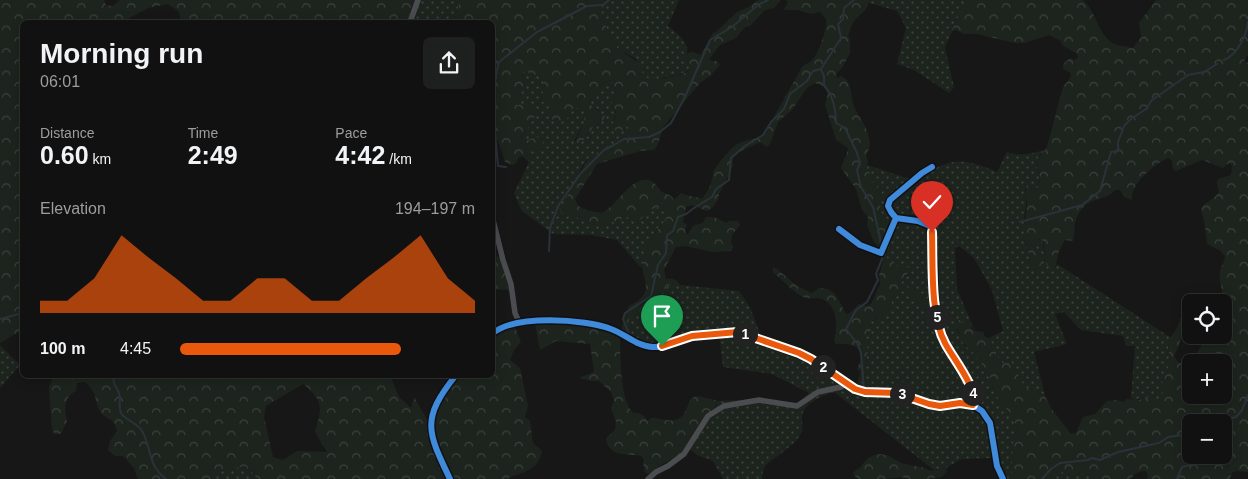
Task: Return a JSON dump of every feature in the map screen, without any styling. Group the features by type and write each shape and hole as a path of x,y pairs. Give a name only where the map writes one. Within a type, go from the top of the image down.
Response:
{"street":[{"path":"411,20 418,0"},
{"path":"932,167 915,178 890,200 888,206 896,218 918,221 930,226 938,322 944,342 972,388 975,401 973,405"},
{"path":"839,229 860,245 881,253 896,218"},
{"path":"495,228 511,284 518,322"},
{"path":"495,332 504,326 518,322 577,321 596,324 654,348 692,336 738,332 799,353 811,359 846,384 865,392 897,393 940,406 960,403 973,405 982,411 990,423 996,466 1003,479"},
{"path":"450,479 434,444 431,432 435,405 454,378"},
{"path":"648,479 684,454 708,416 724,406 759,400 797,406 818,392 841,387 846,384"}],"green space":[{"path":"0,0 104,0 106,5 113,6 120,0 418,0 412,20 181,20 178,11 168,4 148,8 126,20 20,20 20,331 0,343"},
{"path":"418,0 457,0 459,6 454,18 455,20 412,20"},
{"path":"457,0 606,0 601,11 607,29 617,48 639,63 644,77 662,79 692,69 686,57 688,53 692,52 701,55 713,33 737,12 749,7 758,0 781,0 774,8 765,10 750,26 745,27 736,38 720,45 709,59 717,61 720,65 700,83 664,126 654,150 640,151 597,164 575,199 582,208 601,213 612,205 629,187 642,180 653,182 662,192 674,199 681,193 702,199 709,187 716,167 731,149 737,144 763,136 802,67 811,61 820,47 826,28 826,19 820,12 811,14 798,10 784,10 788,2 785,0 870,0 866,9 852,26 848,36 850,39 850,53 842,68 836,74 837,78 841,76 848,81 854,107 868,133 870,143 866,156 868,161 867,169 873,183 880,188 882,193 880,210 889,230 886,257 892,263 904,269 912,267 913,271 906,275 901,283 932,304 938,315 935,323 930,324 923,309 903,290 895,293 889,309 880,318 871,321 871,330 864,341 868,349 865,371 861,372 857,369 861,359 859,350 853,345 836,344 834,340 836,321 833,309 829,304 818,298 803,297 791,289 773,272 773,267 797,286 812,293 819,288 829,290 836,296 846,314 850,313 859,304 867,306 871,304 880,284 879,275 883,262 867,225 868,217 862,210 856,189 841,168 848,148 836,140 825,105 828,93 823,86 815,83 807,88 792,110 778,122 770,144 767,147 760,142 735,154 732,161 733,166 714,206 707,211 692,205 686,207 683,222 687,225 685,230 687,235 694,225 703,223 706,217 714,217 726,223 738,221 740,225 732,235 731,243 734,247 731,251 714,252 685,246 676,247 664,270 666,279 674,279 680,285 670,285 663,293 647,300 638,314 630,317 631,327 628,338 620,335 623,389 629,408 634,413 641,414 648,421 651,418 675,420 682,416 691,399 699,396 717,401 715,410 682,453 649,474 645,472 644,459 641,456 619,453 610,449 606,438 615,430 616,422 611,408 614,401 611,392 599,381 579,378 594,372 590,344 556,341 540,350 535,324 560,322 592,324 620,334 629,306 639,300 646,288 642,262 650,240 665,220 666,214 663,203 641,219 635,221 625,216 614,222 599,225 591,224 575,217 565,217 560,210 589,157 613,147 622,136 630,133 627,125 621,131 616,131 614,124 616,114 612,102 616,93 611,80 601,85 589,101 591,105 605,116 604,120 593,127 585,139 578,144 574,144 584,123 585,110 581,107 573,110 565,121 556,121 551,118 547,111 552,103 549,100 540,103 545,86 542,77 523,71 522,77 525,78 517,105 531,104 534,107 535,116 521,139 525,141 537,137 542,139 543,143 537,150 528,150 526,154 529,157 529,162 522,156 513,165 505,162 498,141 495,138 495,20 455,20 454,18 459,6"},
{"path":"606,0 679,0 668,26 685,43 687,48 686,57 692,69 654,80 644,77 636,59 617,48 607,29 601,11"},
{"path":"870,0 967,0 965,9 957,19 945,48 954,87 949,93 914,70 897,64 906,28 897,11 869,3"},
{"path":"967,0 1083,0 1108,40 1114,44 1133,48 1141,37 1139,23 1156,0 1248,0 1248,55 1244,61 1248,63 1248,472 1234,472 1230,479 1147,479 1146,471 1141,471 1131,479 1095,479 1089,474 1080,473 1072,477 1060,471 1052,474 1050,479 1012,479 1013,444 1017,431 1014,418 993,389 990,376 985,368 961,341 962,337 955,325 956,321 960,320 975,331 983,332 993,344 999,360 1004,364 1009,360 1011,361 1025,388 1038,391 1045,396 1051,408 1071,434 1076,433 1083,417 1095,414 1107,401 1116,400 1124,402 1126,399 1139,400 1152,396 1157,402 1161,401 1163,397 1162,384 1170,363 1168,341 1182,318 1182,335 1174,356 1179,363 1182,363 1182,404 1232,404 1232,354 1196,354 1202,344 1232,344 1232,294 1222,294 1220,281 1220,271 1225,256 1219,250 1207,244 1201,209 1219,192 1218,179 1231,175 1232,166 1229,163 1223,168 1202,160 1176,171 1173,169 1172,160 1168,158 1144,175 1132,194 1132,200 1124,197 1120,190 1115,190 1111,194 1086,205 1077,217 1073,241 1065,240 1059,251 1055,269 1051,270 1046,263 1043,241 1035,238 1033,242 1040,256 1041,263 1038,270 1033,270 1030,268 1024,233 1027,205 1026,188 1027,185 1036,190 1040,182 1037,160 1047,147 1063,87 1070,78 1071,73 1063,69 1063,64 1070,58 1074,60 1078,58 1077,54 1062,45 1061,41 1049,35 1024,43 1015,43 977,34 964,34 956,30 952,31"},
{"path":"523,70 542,77 545,86 540,102 549,100 568,118 572,110 581,107 585,110 584,123 574,144 585,139 593,127 600,123 599,110 591,105 589,101 601,85 611,80 616,93 612,102 616,114 613,123 614,127 623,127 627,124 630,133 612,147 593,155 585,161 578,175 569,216 597,225 612,222 625,216 634,219 641,218 654,207 657,208 663,203 666,219 649,242 641,268 617,240 591,235 553,234 521,210 514,193 529,162 529,157 526,154 528,149 537,150 533,137 525,141 521,140 535,115 534,107 517,105 522,92"},
{"path":"1045,150 1039,155 1037,160 1040,181 1037,190 1029,186 1025,189 1024,230 1030,268 1035,238 1042,241 1046,263 1055,269 1057,264 1170,337 1168,345 1170,363 1162,384 1163,397 1161,401 1157,403 1143,398 1135,400 1131,398 1135,346 1126,346 1123,336 1081,330 1064,312 1055,314 1067,344 1034,352 1045,396 1038,391 1025,388 1009,360 1004,364 987,339 1003,331 992,290 974,258 959,246 955,248 957,289 975,331 972,327 956,329 962,337 964,345 971,350 985,368 990,376 993,389 1014,418 1017,431 1013,444 1012,479 1001,479 993,458 962,459 946,468 934,470 834,392 814,401 805,408 802,418 802,430 799,437 766,465 763,470 762,479 723,479 713,461 697,455 687,446 717,406 717,401 745,400 798,403 809,393 772,374 723,367 719,334 691,336 654,348 628,338 631,327 630,317 640,310 650,296 666,289 667,285 671,284 739,291 750,307 763,342 793,351 855,390 861,372 865,370 868,349 864,341 871,330 871,321 876,320 889,309 895,293 903,290 918,301 928,316 932,304 901,283 910,274 908,267 904,269 892,263 886,257 889,230 880,210 882,193 880,188 873,183 867,165 916,181 937,168 955,162 974,163 997,172 1007,152 1021,154"},
{"path":"495,256 501,257 511,290 495,289"},
{"path":"513,322 521,342 514,350 510,360 520,368 528,406 525,417 530,421 533,443 542,451 535,466 508,479 256,479 254,473 245,466 224,469 213,479 138,479 134,468 123,456 115,456 108,450 110,441 117,431 116,427 113,422 102,414 89,386 85,382 77,383 76,391 69,396 65,408 67,421 61,434 54,434 52,428 49,387 53,378 391,378 399,397 411,408 414,397 429,423 454,378 495,378 495,333","holes":["303,384 315,395 320,405 315,432 327,452 297,451 283,460 273,457 264,417 266,406"]},
{"path":"0,345 20,365 0,388"},
{"path":"881,454 901,463 931,471 946,468 947,471 942,477 929,479 900,477 857,479 853,473 869,458"},
{"path":"245,466 254,474 256,479 213,479 224,469 232,469"},
{"path":"1060,471 1072,477 1081,473 1089,474 1095,479 1050,479 1052,474"}],"waterway":[{"path":"495,87 499,62 537,32 587,6 603,5 609,0"},
{"path":"549,251 550,228 558,206 581,173 604,150 624,139 649,137 660,132 671,123 685,97 710,40 732,27 758,5 768,0"},
{"path":"629,334 623,319 625,313 651,296 658,265 666,253 667,235 673,231 678,217 712,197 716,189 729,180 731,158 745,146 763,135 771,122 784,109 790,94 807,81 813,71 821,69 841,38 838,24 843,19 844,8 854,0"},
{"path":"1224,60 1237,49 1246,33 1248,22"},
{"path":"1020,222 1082,205 1100,191 1111,152 1118,151 1118,142 1124,126 1146,109 1152,100 1188,75 1204,72 1217,64"},
{"path":"821,70 824,76 824,85 833,103 836,123 845,128 857,153 860,163 857,170 861,187 873,207 881,247"},
{"path":"495,127 498,166 506,167"},
{"path":"864,390 861,353 858,345 846,329 856,310 867,302 878,280 876,274 882,259 881,254"},
{"path":"0,319 20,314"},
{"path":"114,378 120,395 121,413 142,431 153,462 160,474 166,479"},
{"path":"1232,418 1236,417 1242,410 1248,395"},
{"path":"1042,479 1060,463 1092,458 1100,460 1118,452 1159,443 1168,437 1182,435"},
{"path":"1177,479 1182,467 1195,464"}],"cycle path":[{"path":"839,229 860,245 881,253 896,218 888,206 890,200 932,167"},
{"path":"896,218 918,221 930,226 933,240 936,312 939,326 947,347 972,390 973,405"},
{"path":"495,332 516,323 550,320 568,321 611,329 637,343 653,347 659,347 703,334 731,333 747,335 811,359 855,389 865,392 897,393 940,406 960,403 973,405 982,411 990,423 997,466 1003,479"},
{"path":"450,479 436,449 431,426 437,403 454,378"}],"route":[{"path":"662,346 692,336 738,332 799,353 855,389 865,392 897,393 940,406 960,403 973,405 975,401 972,388 944,342 938,322 935,300 932,232"}]}
